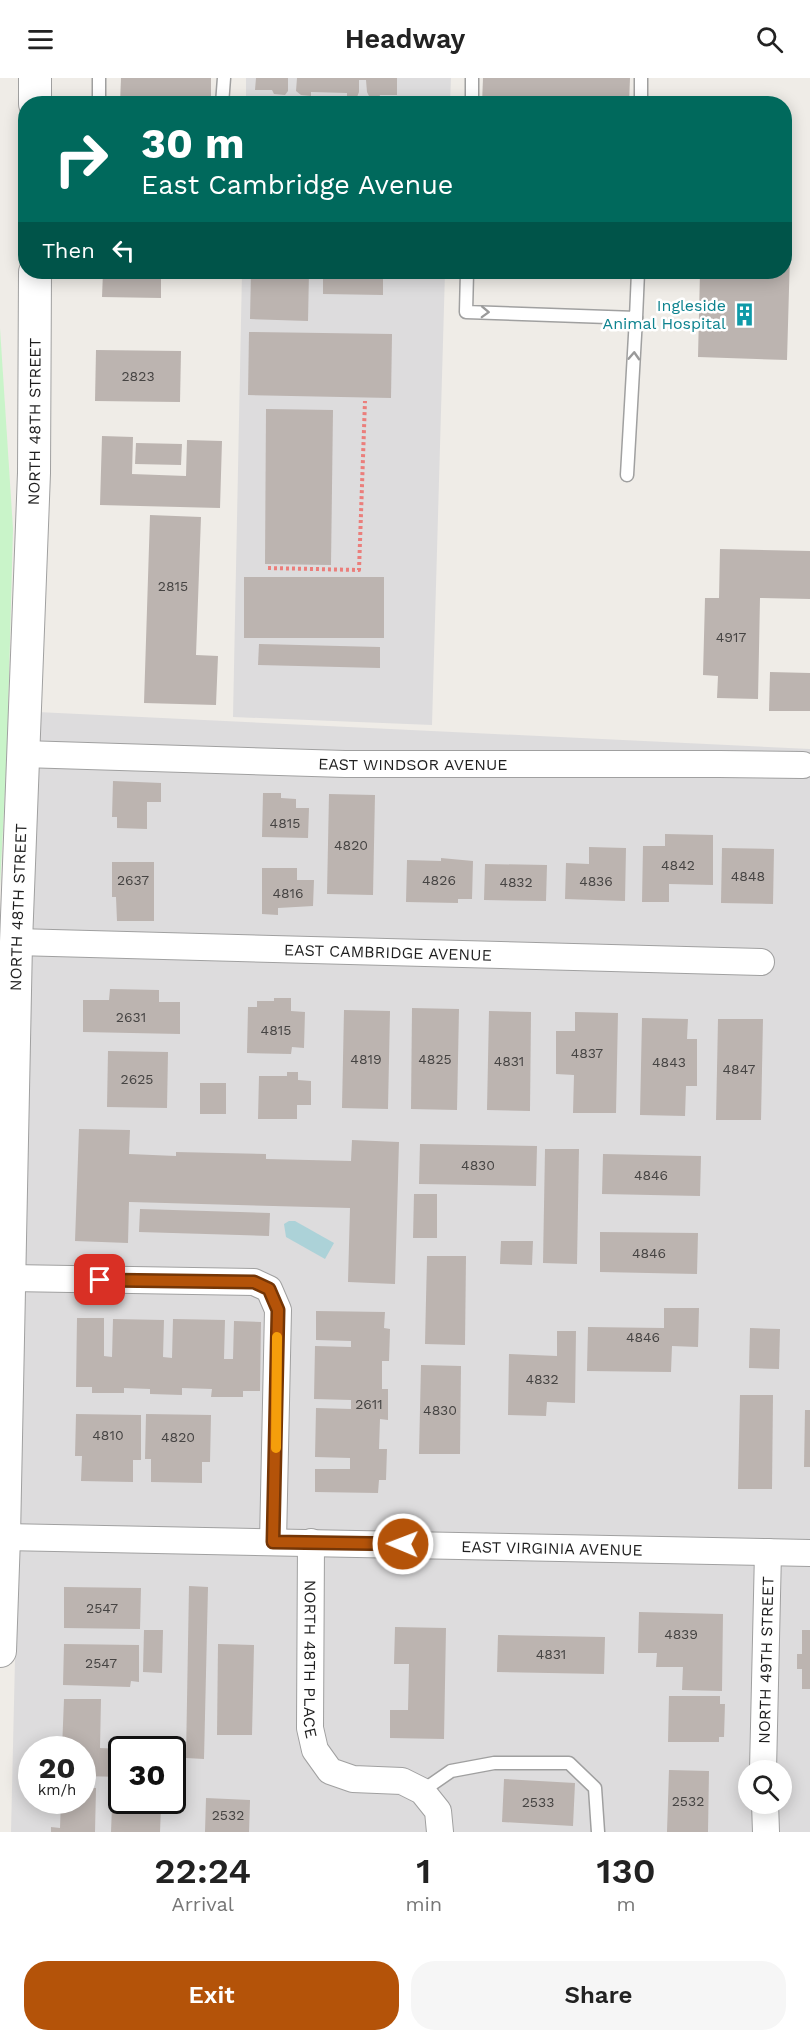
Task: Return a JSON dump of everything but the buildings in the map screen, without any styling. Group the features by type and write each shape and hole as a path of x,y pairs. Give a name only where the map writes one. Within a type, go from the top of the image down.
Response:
{"street":[{"path":"35,78 35,96"},
{"name":"NORTH 48TH STREET","path":"0,1651 16,942 34,473 35,279"},
{"name":"EAST WINDSOR AVENUE","path":"23,754 345,764 803,765"},
{"name":"EAST CAMBRIDGE AVENUE","path":"16,942 761,962"},
{"path":"10,1278 254,1282 269,1289 278,1310 273,1542"},
{"name":"EAST VIRGINIA AVENUE","path":"4,1537 810,1552"},
{"name":"NORTH 48TH PLACE","path":"312,1542 310,1728 315,1750 330,1771 353,1779 402,1781 422,1791"},
{"name":"NORTH 49TH STREET","path":"763,1760 768,1552"},
{"path":"422,1791 438,1811 440,1832"},
{"path":"765,1814 766,1832"}],"lane":[{"path":"99,78 99,96"},
{"path":"223,96 224,78"},
{"path":"472,78 472,96"},
{"path":"641,78 641,96"},
{"path":"467,279 466,312 636,318"},
{"path":"627,475 638,279"},
{"path":"422,1791 451,1771 494,1763 569,1763 595,1788 598,1832"}],"path":[{"path":"268,568 359,570 365,401"}],"shaded area":[{"path":"246,78 451,78 450,96 246,96"},
{"path":"242,279 445,279 432,725 233,717"},
{"path":"37,712 810,749 810,1832 11,1832"}],"green space":[{"path":"0,328 13,529 7,752 0,886"}],"water":[{"path":"295,1221 334,1243 325,1259 286,1237 284,1224"}],"slow traffic":[{"path":"276,1448 277,1337"}],"place":[{"name":"Ingleside Animal Hospital","path":"744,314"}],"route":[{"path":"100,1280 254,1282 269,1289 278,1310 273,1542 403,1544"}]}
